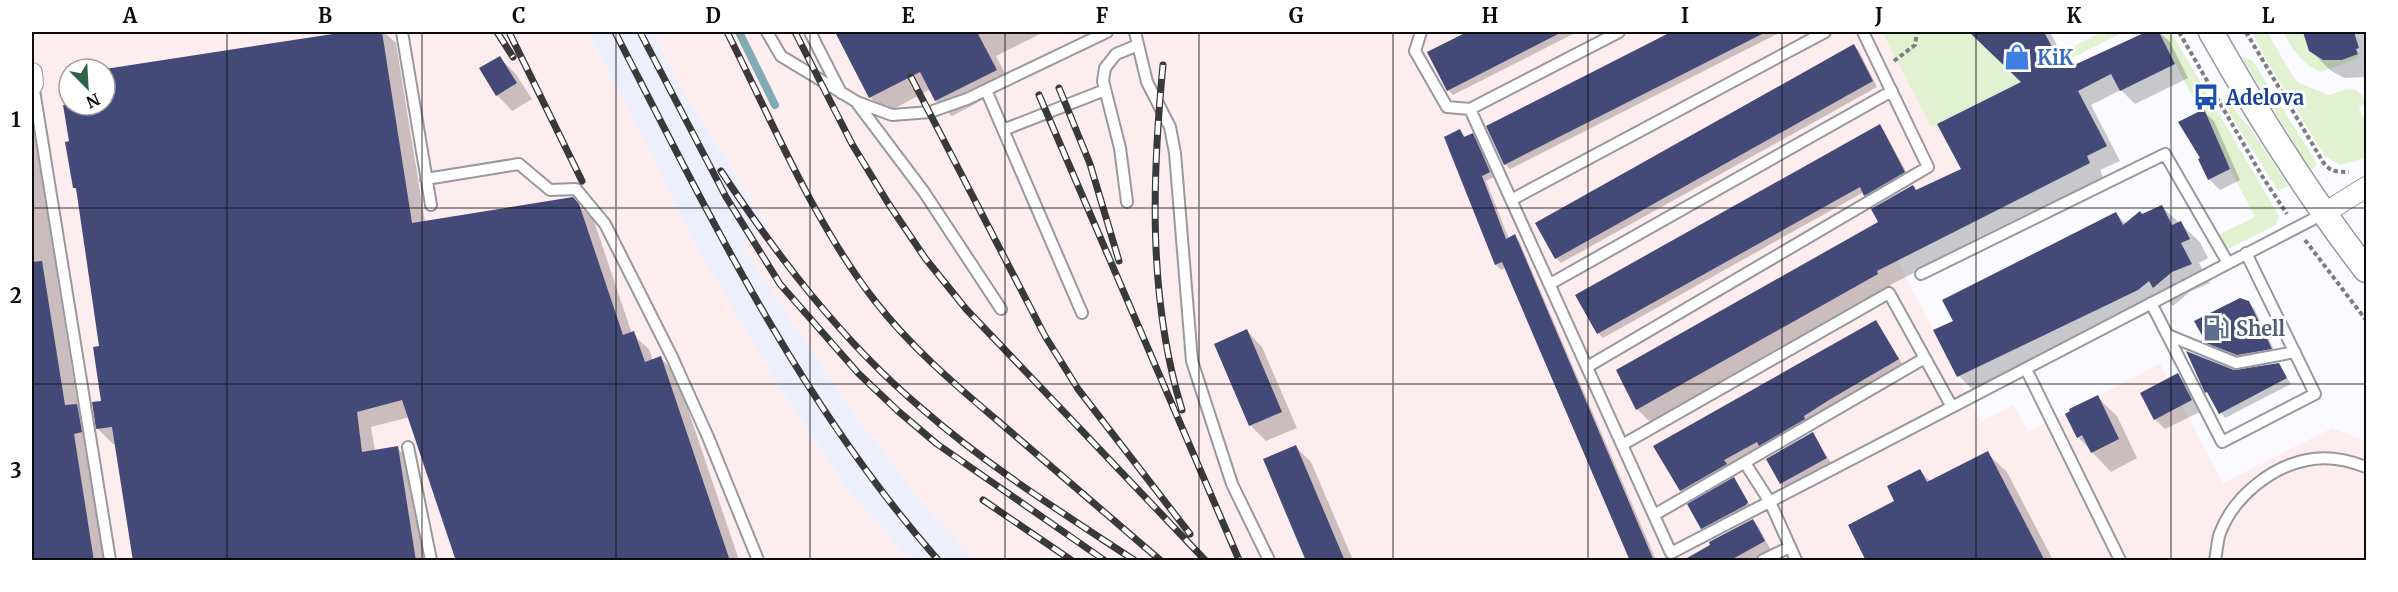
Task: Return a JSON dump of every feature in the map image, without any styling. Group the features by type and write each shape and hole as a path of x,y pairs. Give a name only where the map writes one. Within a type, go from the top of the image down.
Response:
{"street":[{"path":"2211,32 2252,103 2323,213 2367,270"},
{"path":"2323,213 2360,179"}],"lane":[{"path":"402,32 430,205"},
{"path":"767,32 780,56 841,94 892,115 930,112 986,90 1107,32"},
{"path":"810,32 841,94"},
{"path":"1135,32 1147,82 1170,127 1175,153 1192,361 1232,484 1269,561"},
{"path":"1421,32 1416,51 1448,107 1470,109 1619,32"},
{"path":"1511,200 1825,32"},
{"path":"1587,367 1928,167 1863,32"},
{"path":"1126,202 1120,148 1103,81 1105,68 1116,54 1138,45"},
{"path":"32,81 110,561"},
{"path":"986,90 1082,313"},
{"path":"1002,130 1105,90"},
{"path":"1550,284 1892,91"},
{"path":"857,102 924,192 1001,309"},
{"path":"1470,109 1671,553 2323,213"},
{"path":"1921,274 2165,154 2228,263"},
{"path":"426,179 519,164 550,190 576,189 594,208 605,224 672,357 708,436 758,561"},
{"path":"2151,303 2222,442 2315,394 2247,254"},
{"path":"1623,445 1889,293 1952,407"},
{"path":"2168,335 2236,363 2295,352"},
{"path":"1654,515 1925,358"},
{"path":"2026,369 2120,561"},
{"path":"408,447 431,561"},
{"path":"2215,561 2221,532 2241,499 2270,474 2307,460 2346,460 2367,466"},
{"path":"1745,463 1770,502 1796,561"},
{"path":"1763,561 1790,547"}],"path":[{"path":"1882,71 1915,45 1917,32"},
{"path":"2179,32 2262,176 2296,229 2367,320"},
{"path":"2246,32 2327,168 2360,179"}],"shaded area":[{"path":"32,32 587,32 653,156 685,226 778,385 847,488 909,560 32,560"},
{"path":"587,32 653,32 677,80 768,227 741,245 855,415 935,518 976,560 909,560 847,488 778,385 705,262 685,226 653,156"},
{"path":"653,32 1882,32 1931,126 1937,124 1960,170 1873,213 1981,422 2014,405 2028,432 2160,364 2223,483 2332,428 2366,441 2366,560 976,560 935,518 855,415 741,245 768,226 677,80"}],"green space":[{"path":"1882,32 1971,32 2010,71 2053,49 2057,55 2102,32 2124,32 1931,127"},
{"path":"2159,32 2171,32 2279,216 2276,225 2228,249 2224,249 2216,236 2255,217"},
{"path":"2252,32 2267,32 2299,83 2329,95 2351,89 2359,92 2366,103 2359,106 2362,117 2366,116 2366,158 2340,165 2325,156 2266,60"},
{"path":"2283,32 2303,32 2310,52 2336,56 2338,61 2358,54 2359,58 2321,72 2303,61"},
{"path":"2241,56 2253,61 2315,160 2316,166 2310,170"},
{"path":"2230,105 2250,128 2288,186 2278,191 2232,117 2227,107"}],"building":[{"path":"346,32 382,32 412,223 573,197 579,204 623,335 634,331 645,362 661,356 730,561 456,561 402,400 357,412 362,452 398,446 416,561 133,561 112,427 96,429 92,402 101,401 93,347 99,346 76,188 73,188 65,142 69,141 65,117 117,117 117,67"},
{"path":"835,32 977,32 997,70 935,101 920,72 869,98"},
{"path":"1467,32 1562,32 1447,91 1427,52"},
{"path":"1671,32 1766,32 1504,165 1486,126"},
{"path":"1969,32 2044,32 2060,62 2068,58 2072,66 2146,32 2159,32 2175,64 2120,91 2111,74 2078,91 2107,146 2087,156 2090,163 1877,271 1878,274 1636,410 1616,370 1878,222 1871,209 1913,185 1916,190 1961,169 1937,124 2021,82"},
{"path":"2303,32 2354,32 2359,48 2356,49 2358,54 2342,60 2323,60 2309,51"},
{"path":"1854,44 1873,81 1555,259 1535,223"},
{"path":"500,56 517,83 496,96 479,68"},
{"path":"2204,109 2230,169 2208,180 2198,159 2200,158 2178,122"},
{"path":"1880,124 1905,172 1864,196 1860,187 1597,334 1575,295"},
{"path":"1460,129 1464,137 1473,133 1490,172 1482,176 1506,239 1515,234 1654,561 1630,561 1502,262 1495,265 1444,137"},
{"path":"2162,205 2172,225 2181,221 2190,239 2181,243 2192,264 2172,272 2153,288 2149,281 2138,290 1957,377 1933,330 1953,321 1942,300 2116,212 2123,225 2140,211 2142,214"},
{"path":"42,261 65,405 77,404 82,432 74,434 94,561 32,561 32,262"},
{"path":"2240,298 2249,301 2272,349 2237,355 2201,341 2204,339 2194,321"},
{"path":"1876,320 1899,359 1829,400 1804,416 1805,419 1759,446 1757,442 1724,460 1727,464 1680,491 1653,446"},
{"path":"1247,329 1282,412 1249,426 1214,344"},
{"path":"2186,351 2234,370 2279,363 2287,378 2219,414 2207,392 2205,393"},
{"path":"2178,373 2192,400 2154,420 2140,393"},
{"path":"2098,395 2119,439 2091,453 2082,435 2077,438 2065,414 2070,411 2069,409"},
{"path":"1813,432 1827,458 1780,484 1766,459"},
{"path":"1296,445 1345,561 1306,561 1263,459"},
{"path":"1988,451 2045,561 1866,561 1848,525 1894,501 1887,486 1920,469 1927,482"},
{"path":"1734,477 1748,502 1701,529 1687,504"},
{"path":"1753,519 1765,541 1729,561 1682,561 1710,545 1709,542"}],"waterway":[{"path":"739,32 775,105"}],"railway":[{"path":"497,32 513,57"},
{"path":"509,32 582,181"},
{"path":"615,32 722,239 800,372 842,437 888,500 938,560"},
{"path":"640,32 726,197 780,284 858,373 937,444 1104,560"},
{"path":"727,32 813,205 832,239 875,301 908,339 944,374 1160,560"},
{"path":"795,32 852,144 925,258 966,309 1205,560"},
{"path":"1163,65 1155,195 1158,282 1171,368 1182,410"},
{"path":"911,77 1045,336 1078,389 1190,534"},
{"path":"1059,88 1090,164 1119,261"},
{"path":"1039,95 1239,560"},
{"path":"721,171 765,235 812,296 837,326 891,381 971,449 1134,560"},
{"path":"983,500 1071,560"}],"place":[{"name":"KiK","path":"2017,57"},
{"name":"Adelova","path":"2206,97"},
{"name":"Shell","path":"2216,328"}]}
